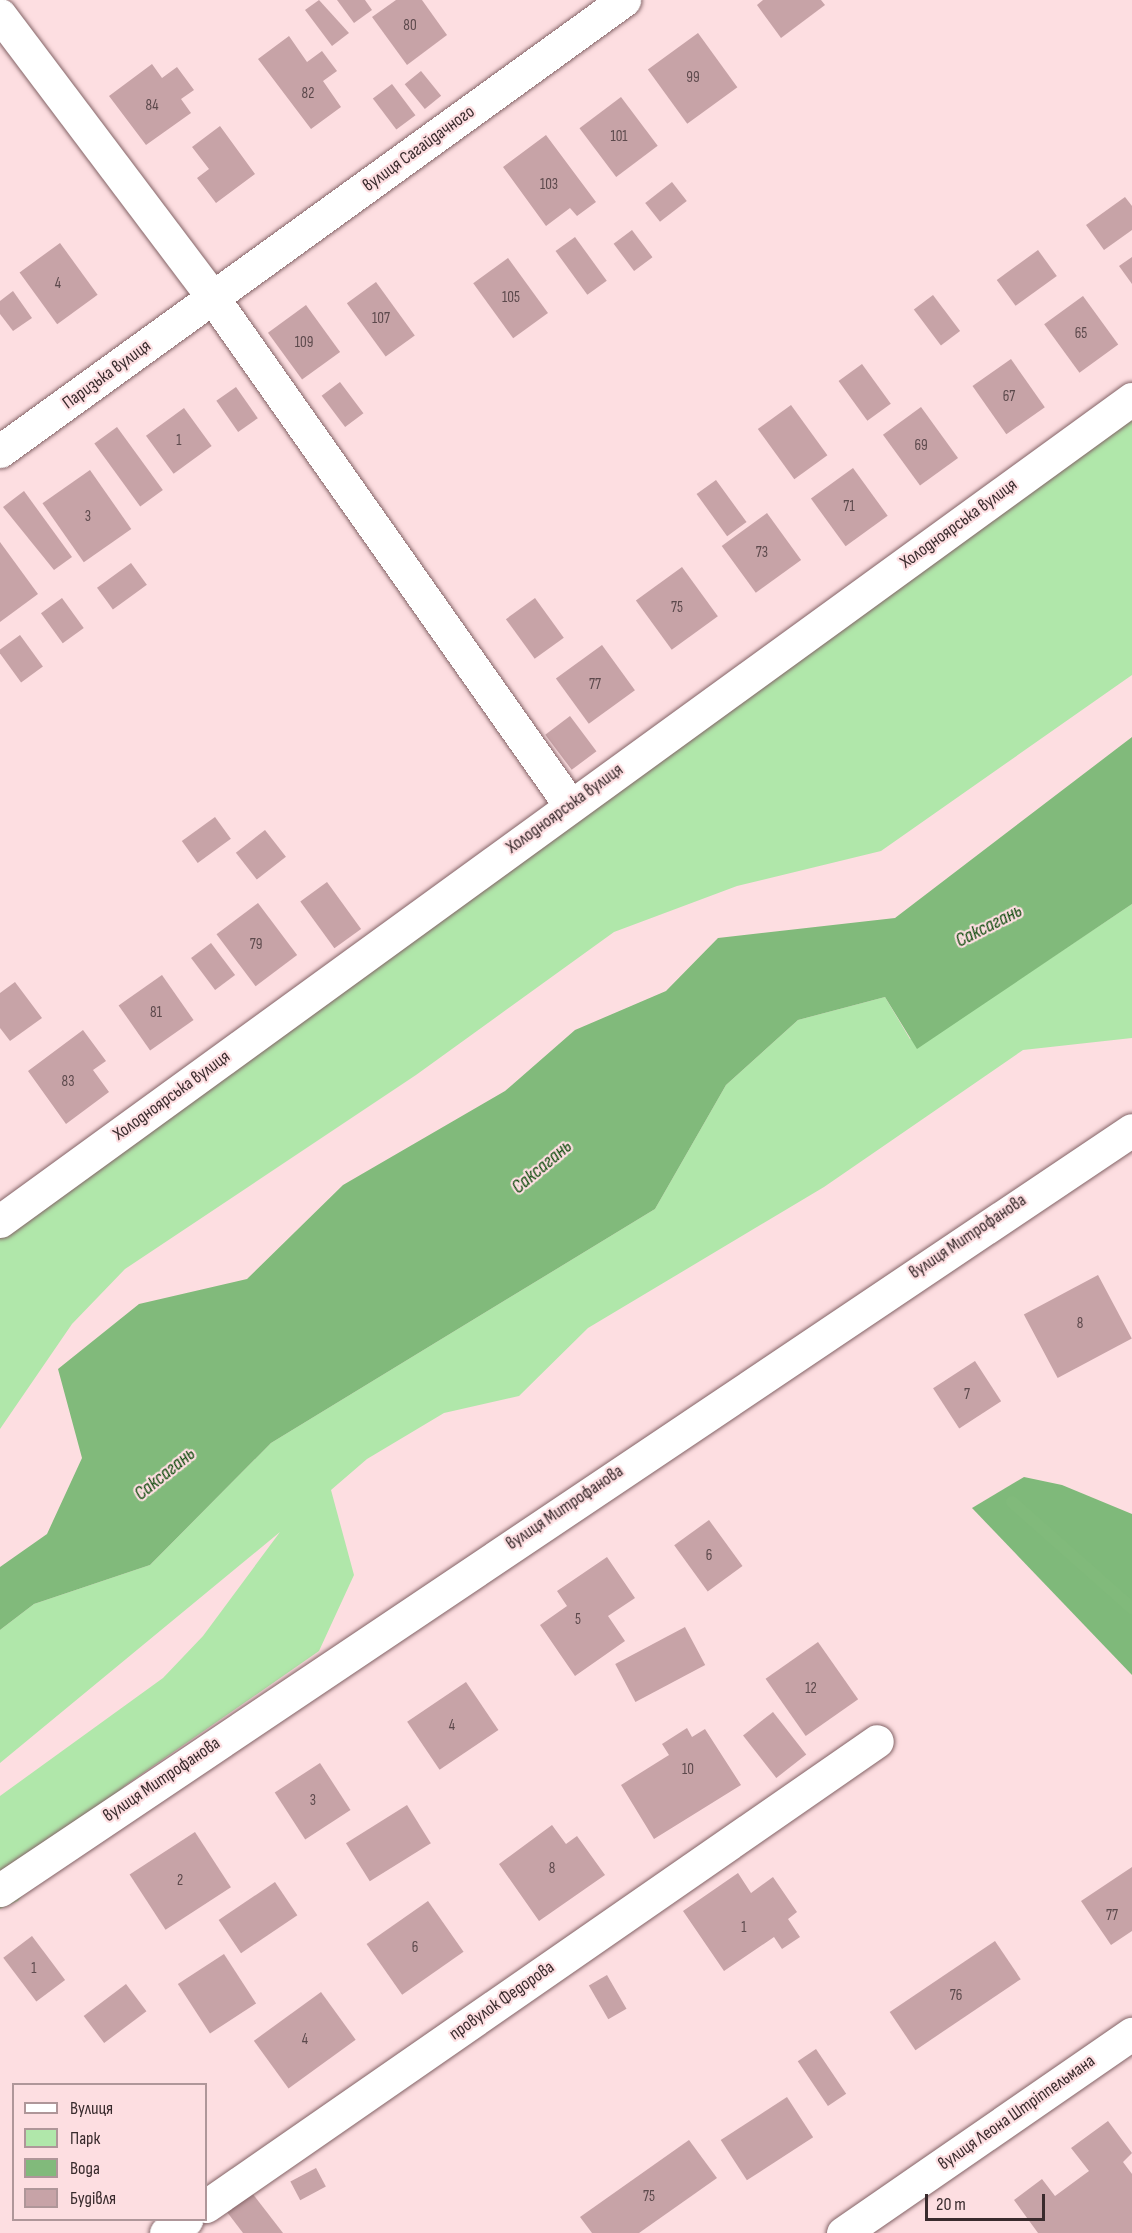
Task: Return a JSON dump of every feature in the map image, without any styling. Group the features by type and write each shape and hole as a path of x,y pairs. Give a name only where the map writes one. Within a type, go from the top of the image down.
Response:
{"street":[{"name":"вулиця Сагайдачного","path":"213,298 624,0"},
{"path":"0,15 213,298 570,806"},
{"name":"Паризька вулиця","path":"0,451 213,298"},
{"name":"Холодноярська вулиця","path":"0,1221 1132,399"},
{"name":"вулиця Митрофанова","path":"0,1890 1132,1130"},
{"name":"провулок Федорова","path":"207,2205 877,1741"},
{"name":"вулиця Леона Штріппельмана","path":"843,2233 1132,2034"},
{"path":"166,2233 184,2221"}],"green space":[{"path":"1132,399 1132,675 881,851 737,886 614,932 416,1075 125,1269 72,1324 0,1429 0,1221"},
{"path":"1132,904 1132,1038 1023,1050 824,1187 588,1328 519,1396 444,1413 367,1459 331,1490 354,1575 319,1651 126,1785 71,1834 18,1901 0,1909 0,1796 163,1678 203,1636 280,1532 0,1763 0,1630 34,1604 150,1565 271,1443 655,1209 726,1085 798,1020 885,997 910,1039 957,1021"}],"shaded area":[{"path":"1024,1477 1062,1485 1132,1514 1132,1675 972,1508"}],"water":[{"name":"Саксагань","path":"1132,737 1132,904 917,1049 885,997 798,1020 726,1085 655,1209 271,1443 150,1565 34,1604 0,1630 0,1567 47,1534 82,1458 58,1369 139,1304 247,1279 343,1185 505,1091 575,1030 666,991 718,938 895,918"}],"building":[{"path":"319,0 349,33 332,46 305,10"},
{"path":"337,0 365,0 372,10 354,23"},
{"path":"396,0 422,0 447,35 407,65 372,17"},
{"path":"763,0 821,0 825,5 781,38 757,5"},
{"path":"698,33 737,87 687,124 648,69"},
{"path":"289,36 307,62 322,51 337,71 323,81 341,107 311,129 258,59"},
{"path":"152,64 162,78 177,67 194,90 181,99 191,113 146,145 109,96"},
{"path":"421,71 441,96 425,109 405,84"},
{"path":"392,84 415,115 396,130 373,98"},
{"path":"621,97 658,146 616,177 579,128"},
{"path":"220,126 255,174 216,203 197,178 209,169 192,147"},
{"path":"546,135 596,202 577,216 570,208 546,226 503,167"},
{"path":"672,182 687,201 660,222 645,203"},
{"path":"1125,197 1132,206 1132,230 1104,250 1086,225"},
{"path":"632,230 652,257 634,271 614,244"},
{"path":"575,237 607,281 587,295 556,251"},
{"path":"60,243 98,295 57,324 20,272"},
{"path":"1038,250 1057,276 1016,306 997,280"},
{"path":"1132,257 1132,284 1119,266"},
{"path":"508,258 548,313 513,338 473,283"},
{"path":"376,282 415,335 386,357 347,303"},
{"path":"13,291 32,318 13,331 0,314 0,301"},
{"path":"933,295 960,331 941,345 914,309"},
{"path":"1083,296 1118,345 1079,373 1044,324"},
{"path":"306,305 340,352 302,380 268,333"},
{"path":"1011,359 1045,407 1006,434 972,386"},
{"path":"862,364 891,404 867,421 839,381"},
{"path":"340,382 363,413 345,427 322,396"},
{"path":"236,387 258,418 238,432 216,401"},
{"path":"791,405 827,455 794,479 758,429"},
{"path":"921,407 958,458 920,486 883,435"},
{"path":"184,408 212,446 174,474 146,436"},
{"path":"117,427 163,490 140,507 94,443"},
{"path":"853,468 888,516 846,546 811,499"},
{"path":"90,470 131,529 84,562 42,503"},
{"path":"716,480 747,522 727,536 697,494"},
{"path":"24,491 72,557 54,570 3,507"},
{"path":"767,513 801,560 756,593 722,546"},
{"path":"0,542 38,594 0,622"},
{"path":"131,563 147,585 113,610 97,588"},
{"path":"682,567 718,616 672,650 636,601"},
{"path":"62,598 84,628 63,643 41,613"},
{"path":"535,598 564,638 535,659 506,619"},
{"path":"20,635 43,667 21,682 0,653 0,650"},
{"path":"602,645 635,690 589,724 556,679"},
{"path":"570,716 596,751 572,770 545,735"},
{"path":"215,817 231,839 198,863 182,841"},
{"path":"265,830 286,857 257,880 236,853"},
{"path":"327,882 361,929 334,948 300,901"},
{"path":"258,903 297,955 256,986 216,934"},
{"path":"211,943 235,975 215,990 191,958"},
{"path":"162,975 194,1020 150,1050 119,1005"},
{"path":"15,982 42,1018 10,1041 0,1028 0,993"},
{"path":"83,1030 106,1061 93,1070 109,1092 66,1124 28,1071"},
{"path":"1098,1275 1132,1339 1058,1378 1024,1314"},
{"path":"975,1361 1001,1401 959,1428 933,1388"},
{"path":"709,1520 743,1566 708,1591 674,1545"},
{"path":"607,1557 635,1598 608,1616 625,1641 575,1676 540,1625 567,1606 557,1591"},
{"path":"685,1627 705,1665 635,1702 615,1664"},
{"path":"818,1642 858,1699 806,1736 766,1679"},
{"path":"466,1682 498,1730 440,1770 407,1722"},
{"path":"773,1712 806,1755 776,1778 743,1735"},
{"path":"687,1728 692,1737 705,1729 741,1785 654,1839 621,1785 669,1755 662,1744"},
{"path":"320,1763 350,1810 305,1839 275,1792"},
{"path":"407,1805 431,1843 370,1881 346,1843"},
{"path":"552,1825 566,1844 577,1836 605,1875 539,1921 499,1864"},
{"path":"195,1832 231,1887 166,1930 130,1874"},
{"path":"1132,1867 1132,1931 1111,1945 1081,1901"},
{"path":"738,1873 751,1893 773,1877 797,1912 788,1919 800,1937 782,1949 774,1937 724,1971 683,1911"},
{"path":"275,1882 297,1915 241,1953 219,1920"},
{"path":"428,1901 464,1952 402,1995 367,1944"},
{"path":"32,1936 65,1980 36,2002 3,1958"},
{"path":"995,1941 1021,1979 915,2050 890,2012"},
{"path":"224,1954 256,2003 210,2033 178,1984"},
{"path":"607,1975 626,2009 608,2019 589,1986"},
{"path":"126,1984 146,2011 104,2043 84,2016"},
{"path":"321,1992 356,2040 289,2089 254,2041"},
{"path":"816,2049 846,2094 828,2106 798,2061"},
{"path":"787,2097 813,2137 747,2180 721,2140"},
{"path":"1108,2121 1132,2153 1123,2162 1132,2174 1132,2233 1038,2233 1014,2200 1042,2179 1055,2196 1089,2171 1071,2148"},
{"path":"689,2140 717,2178 639,2233 592,2233 580,2217"},
{"path":"316,2168 326,2187 300,2200 290,2182"},
{"path":"252,2193 283,2233 243,2233 227,2212"}],"waterway":[{"path":"1012,1502 1132,1608"}]}
